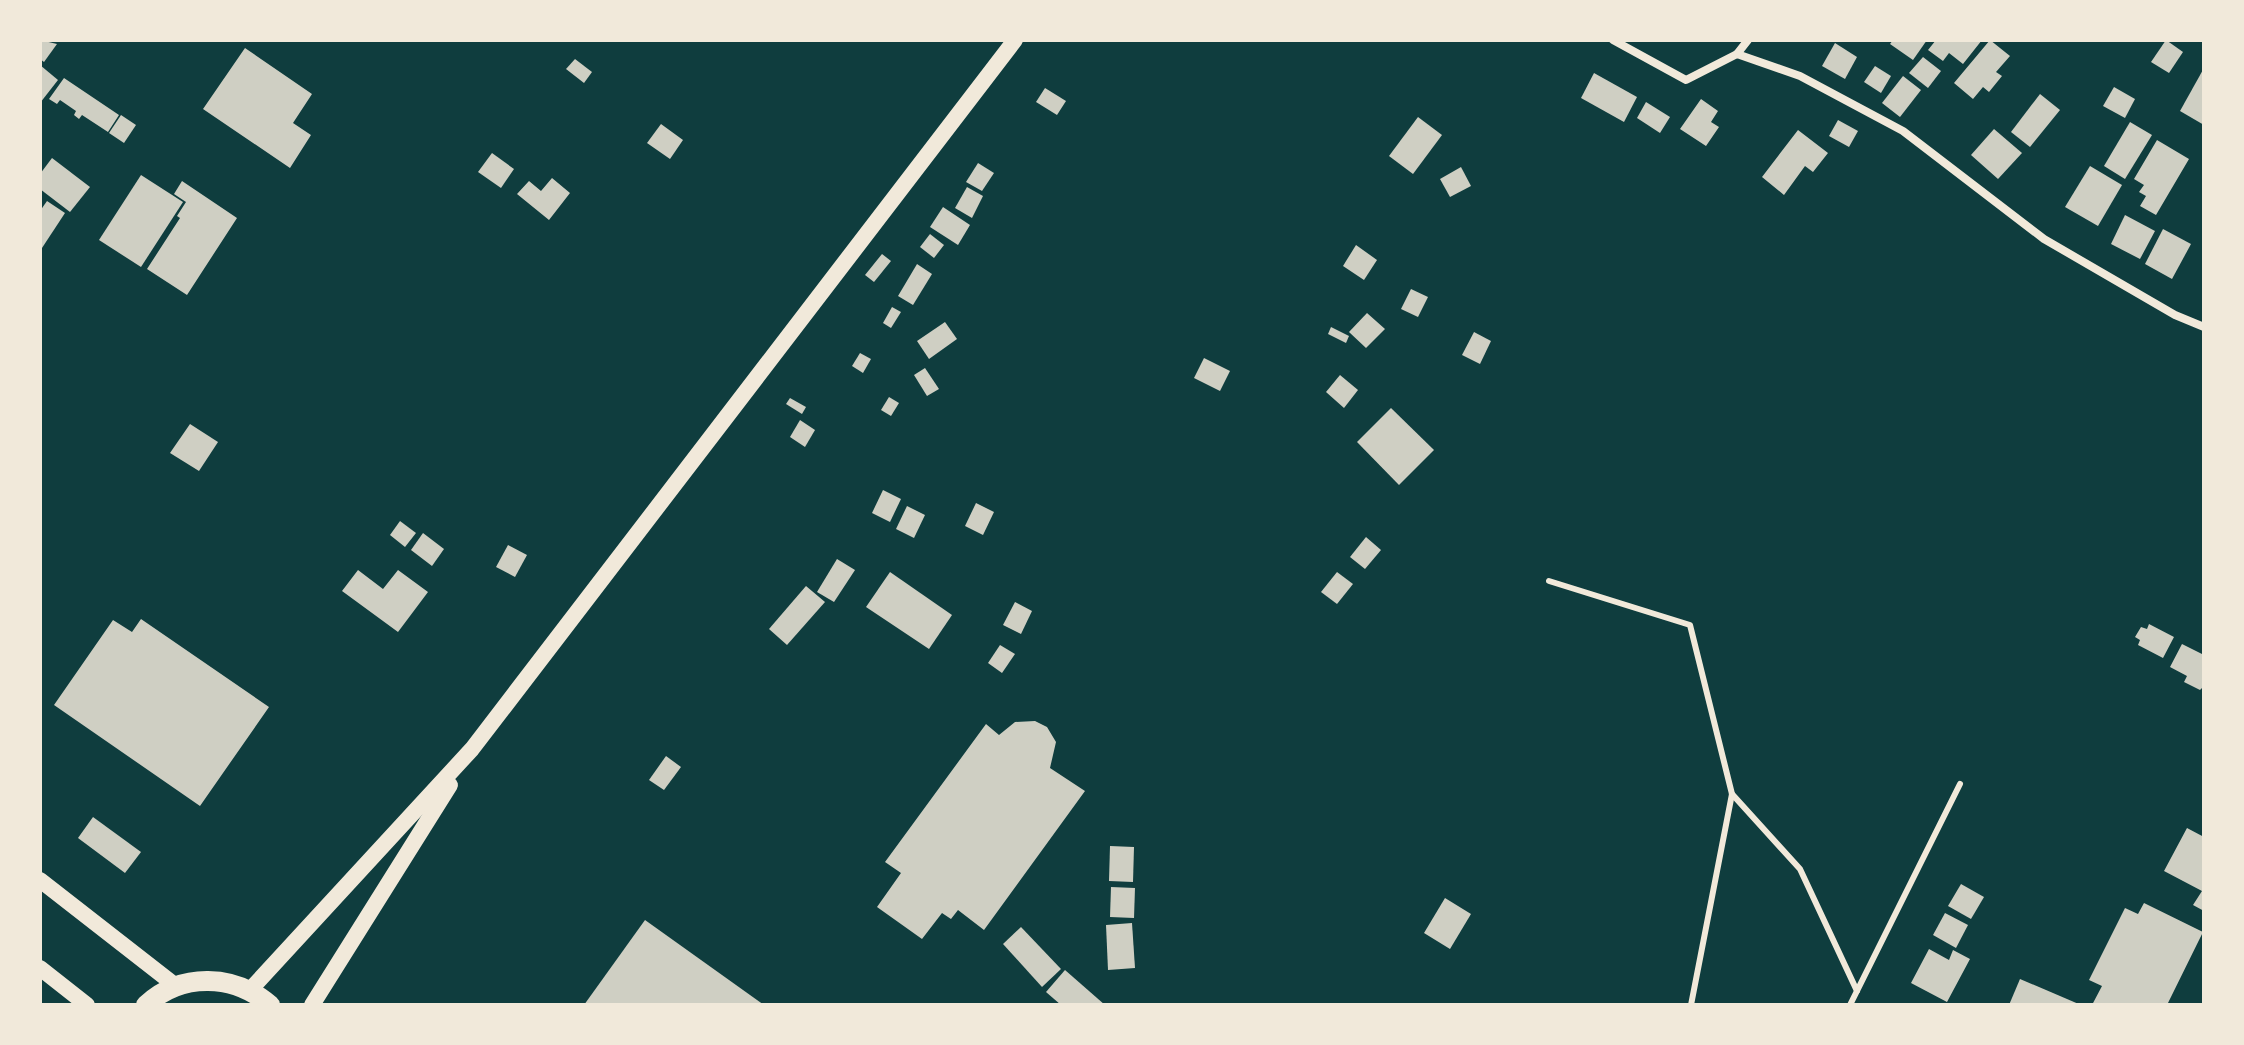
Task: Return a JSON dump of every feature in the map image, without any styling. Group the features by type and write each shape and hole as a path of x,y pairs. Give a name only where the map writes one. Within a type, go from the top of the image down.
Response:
{"main road":[{"path":"250,990 472,749 1015,40"},
{"path":"312,1005 472,749"},
{"path":"40,880 176,986"},
{"path":"40,968 87,1005"},
{"path":"146,1005 176,986 213,980 250,990 270,1005"}],"street":[{"path":"1613,40 1686,80 1737,54 1748,40"},
{"path":"1737,54 1800,76 1903,131 2044,239 2175,315 2204,327"}],"lane":[{"path":"1549,581 1690,625 1732,794 1691,1005"},
{"path":"1850,1005 1960,784"},
{"path":"1732,794 1800,869 1857,991"}],"building":[{"path":"40,40 57,44 44,62 40,59"},
{"path":"1893,40 1927,40 1913,60 1890,44"},
{"path":"1936,40 1982,40 1963,64 1949,53 1943,61 1928,50"},
{"path":"1990,40 2010,56 1996,72 2002,76 1989,92 1983,87 1973,99 1954,83"},
{"path":"2166,40 2183,52 2169,73 2151,62"},
{"path":"1835,43 1857,57 1845,79 1822,66"},
{"path":"245,48 312,94 293,123 311,135 290,168 203,109"},
{"path":"1923,57 1941,71 1928,88 1909,73"},
{"path":"575,59 592,72 584,83 566,69"},
{"path":"40,65 58,80 40,103"},
{"path":"1875,66 1891,76 1881,93 1864,82"},
{"path":"2204,68 2204,125 2180,111"},
{"path":"1594,73 1637,97 1624,122 1581,98"},
{"path":"1903,76 1921,90 1900,117 1882,103"},
{"path":"64,78 119,115 108,132 82,115 79,119 74,115 76,111 60,100 57,104 49,99"},
{"path":"2114,87 2135,99 2125,118 2103,106"},
{"path":"1045,88 1066,101 1057,115 1036,102"},
{"path":"2040,94 2060,110 2030,147 2011,132"},
{"path":"1701,99 1718,111 1711,122 1719,127 1706,146 1680,129"},
{"path":"1646,102 1670,117 1660,133 1637,118"},
{"path":"121,115 136,125 124,143 109,133"},
{"path":"1418,117 1442,135 1413,174 1389,156"},
{"path":"1838,120 1858,131 1849,147 1829,136"},
{"path":"2130,122 2152,135 2125,179 2104,166"},
{"path":"661,124 683,140 670,159 647,143"},
{"path":"1994,129 2022,153 1998,179 1971,155"},
{"path":"1798,130 1828,153 1813,172 1805,166 1784,195 1762,177"},
{"path":"2157,140 2189,159 2156,215 2140,206 2146,196 2139,192 2144,185 2134,179"},
{"path":"492,153 514,169 501,188 478,172"},
{"path":"52,158 90,187 70,212 40,189 40,174"},
{"path":"978,163 994,173 982,191 966,182"},
{"path":"2090,166 2122,185 2098,226 2065,207"},
{"path":"1461,167 1471,186 1450,197 1440,179"},
{"path":"141,175 183,202 141,267 99,240"},
{"path":"552,178 570,193 549,220 517,194 529,181 541,191"},
{"path":"182,181 237,218 187,295 147,269 180,218 177,216 186,202 174,194"},
{"path":"967,187 983,196 972,218 955,208"},
{"path":"47,201 65,213 40,251 40,211"},
{"path":"943,207 970,225 958,245 930,227"},
{"path":"2125,215 2155,231 2140,259 2111,244"},
{"path":"2163,229 2191,244 2172,279 2145,264"},
{"path":"930,234 944,245 934,258 920,247"},
{"path":"1356,245 1377,260 1364,280 1343,266"},
{"path":"882,254 891,261 874,282 865,275"},
{"path":"917,264 932,274 913,305 898,296"},
{"path":"1411,289 1428,297 1418,317 1401,309"},
{"path":"892,307 901,312 891,328 883,323"},
{"path":"1367,313 1385,329 1366,348 1349,332"},
{"path":"945,322 957,339 929,359 917,341"},
{"path":"1331,327 1349,336 1346,343 1328,334"},
{"path":"1474,332 1491,341 1480,364 1462,355"},
{"path":"860,353 871,359 863,373 852,366"},
{"path":"1204,358 1230,371 1220,391 1194,378"},
{"path":"925,368 939,389 927,396 914,375"},
{"path":"1340,375 1358,390 1344,408 1326,392"},
{"path":"889,397 899,403 891,416 881,410"},
{"path":"790,398 806,407 802,414 786,404"},
{"path":"1391,408 1434,450 1399,485 1357,442"},
{"path":"800,420 815,430 805,447 790,437"},
{"path":"190,424 218,442 199,471 170,453"},
{"path":"883,490 901,499 890,522 872,513"},
{"path":"976,503 994,512 983,535 965,526"},
{"path":"907,506 925,515 914,538 896,529"},
{"path":"400,521 416,533 405,547 390,535"},
{"path":"423,533 444,549 432,566 411,550"},
{"path":"1366,537 1381,550 1365,569 1350,557"},
{"path":"508,545 527,555 515,577 496,567"},
{"path":"837,559 855,570 834,602 817,592"},
{"path":"358,570 383,589 398,570 428,592 398,632 342,591"},
{"path":"890,572 952,615 929,649 866,607"},
{"path":"1337,572 1353,584 1337,604 1321,592"},
{"path":"806,586 825,602 787,645 769,629"},
{"path":"1015,602 1032,611 1021,634 1003,625"},
{"path":"141,619 269,707 200,806 54,705 113,620 132,632"},
{"path":"2149,624 2174,637 2163,658 2138,645 2140,640 2135,637 2141,627 2147,629"},
{"path":"2182,644 2204,655 2204,686 2200,690 2184,682 2187,676 2170,667"},
{"path":"1000,645 1015,654 1002,673 988,663"},
{"path":"1035,721 1047,727 1056,742 1050,768 1085,791 984,930 958,910 951,919 942,913 922,939 877,907 901,873 885,862 986,724 999,735 1015,722"},
{"path":"666,756 681,767 664,790 649,780"},
{"path":"93,817 141,852 125,873 78,838"},
{"path":"2187,828 2204,837 2204,911 2193,905 2202,891 2164,871"},
{"path":"1110,846 1134,847 1133,882 1109,881"},
{"path":"1961,884 1984,897 1971,919 1948,906"},
{"path":"1111,887 1135,888 1134,918 1110,917"},
{"path":"1445,898 1471,914 1450,949 1424,933"},
{"path":"2144,903 2203,932 2167,1005 2092,1005 2102,986 2089,980 2125,908 2138,914"},
{"path":"1945,913 1968,925 1956,948 1933,935"},
{"path":"645,920 764,1005 584,1005"},
{"path":"1132,923 1135,968 1108,970 1106,925"},
{"path":"1021,927 1061,969 1042,987 1003,944"},
{"path":"1929,949 1949,960 1953,950 1970,959 1947,1002 1911,983"},
{"path":"1065,970 1105,1005 1061,1005 1046,992"},
{"path":"2020,979 2081,1005 2009,1005"}]}
